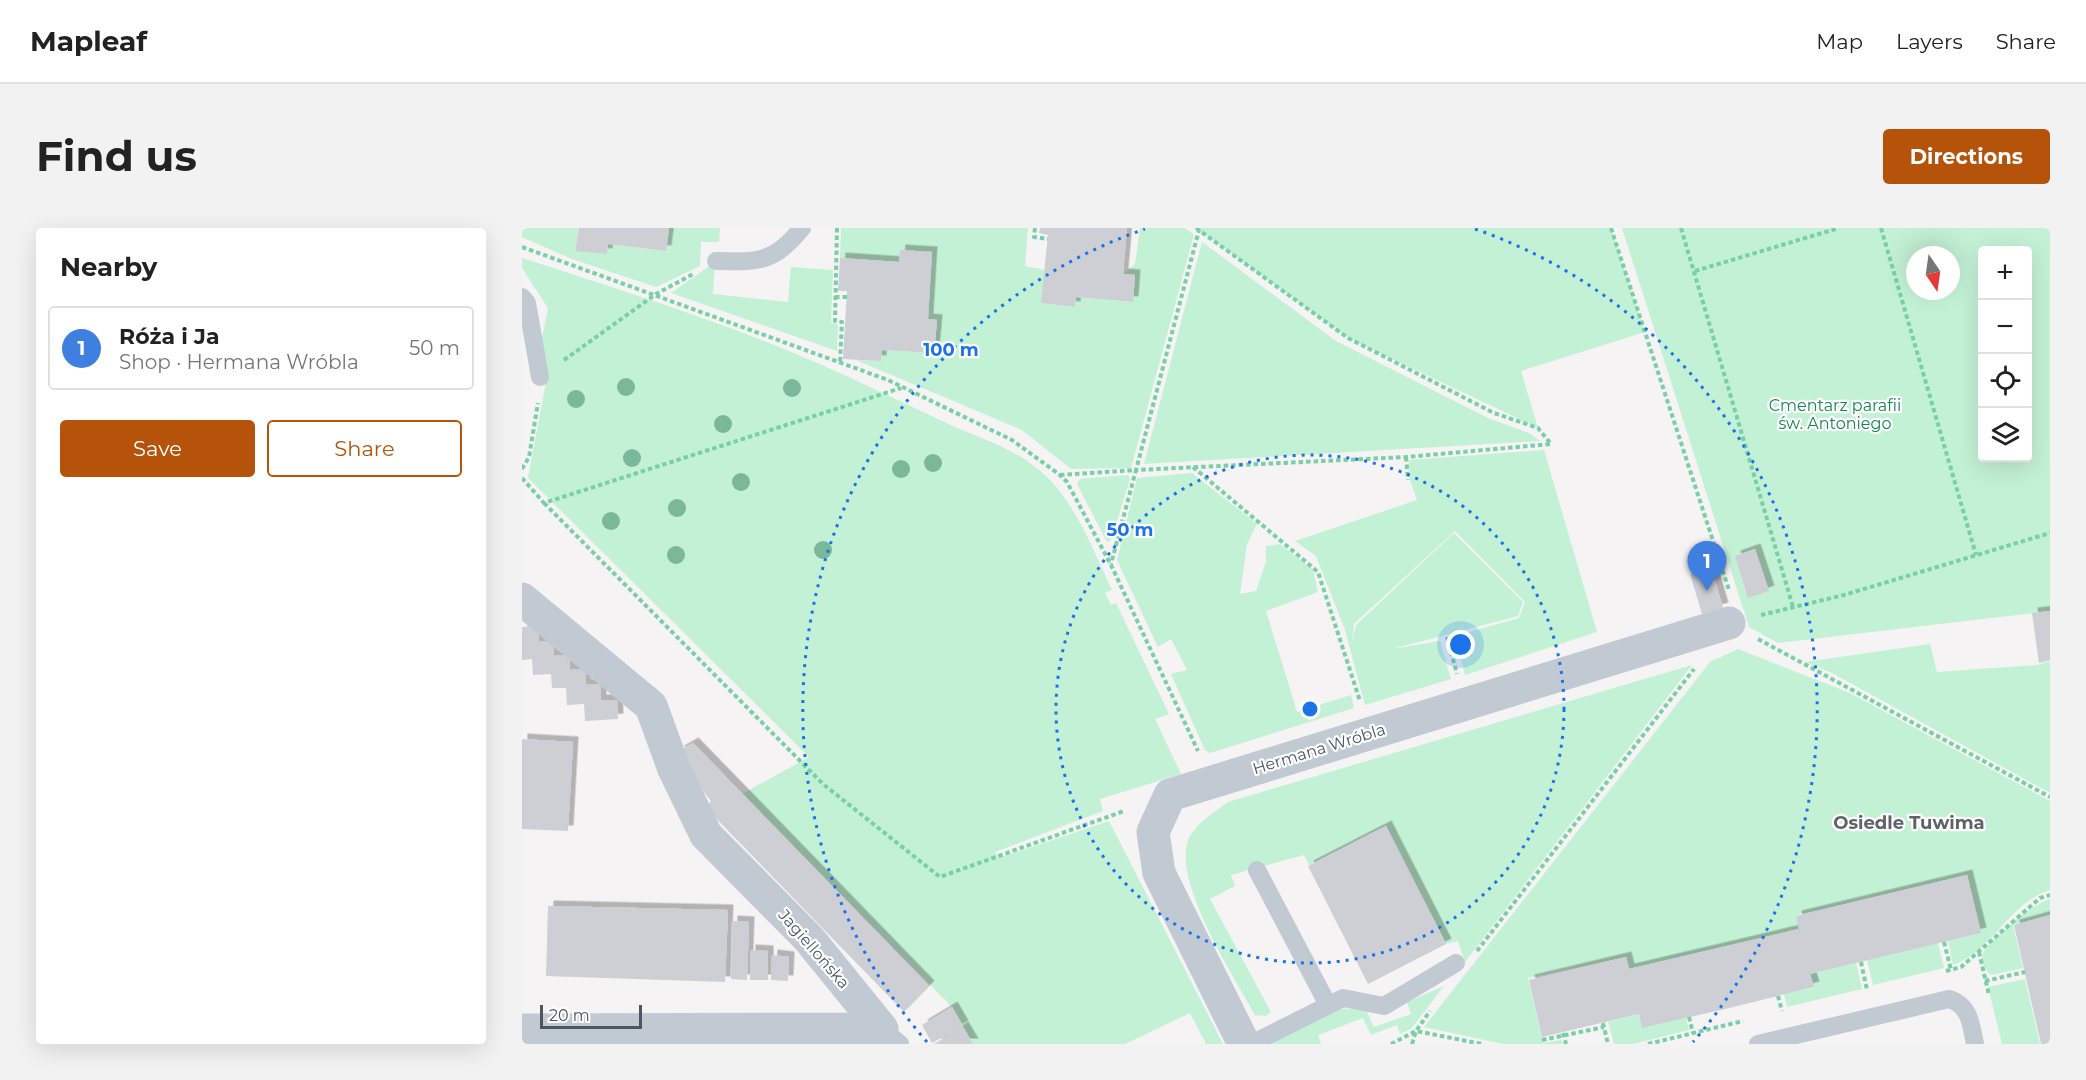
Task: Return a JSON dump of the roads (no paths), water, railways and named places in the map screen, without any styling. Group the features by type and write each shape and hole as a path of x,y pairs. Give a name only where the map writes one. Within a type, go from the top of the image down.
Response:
{"street":[{"name":"Jagiellońska","path":"522,599 651,706 675,769 706,835 809,939 891,1036"},
{"name":"Hermana Wróbla","path":"1244,1044 1159,873 1153,832 1170,795 1729,623"},
{"name":"Jagiellońska","path":"522,1030 891,1036"}],"lane":[{"path":"716,261 757,262 775,255 802,228"},
{"path":"522,297 527,303 540,377"},
{"path":"1257,870 1328,1005"},
{"path":"1251,1044 1342,998 1384,1006 1456,963"},
{"path":"1758,1044 1949,999 1960,1002 1968,1012 1975,1044"}],"place":[{"name":"Róża i Ja","path":"1707,591"}],"district":[{"name":"Osiedle Tuwima","path":"1909,823"}],"park label":[{"name":"Cmentarz parafii św. Antoniego","path":"1835,414"}]}
